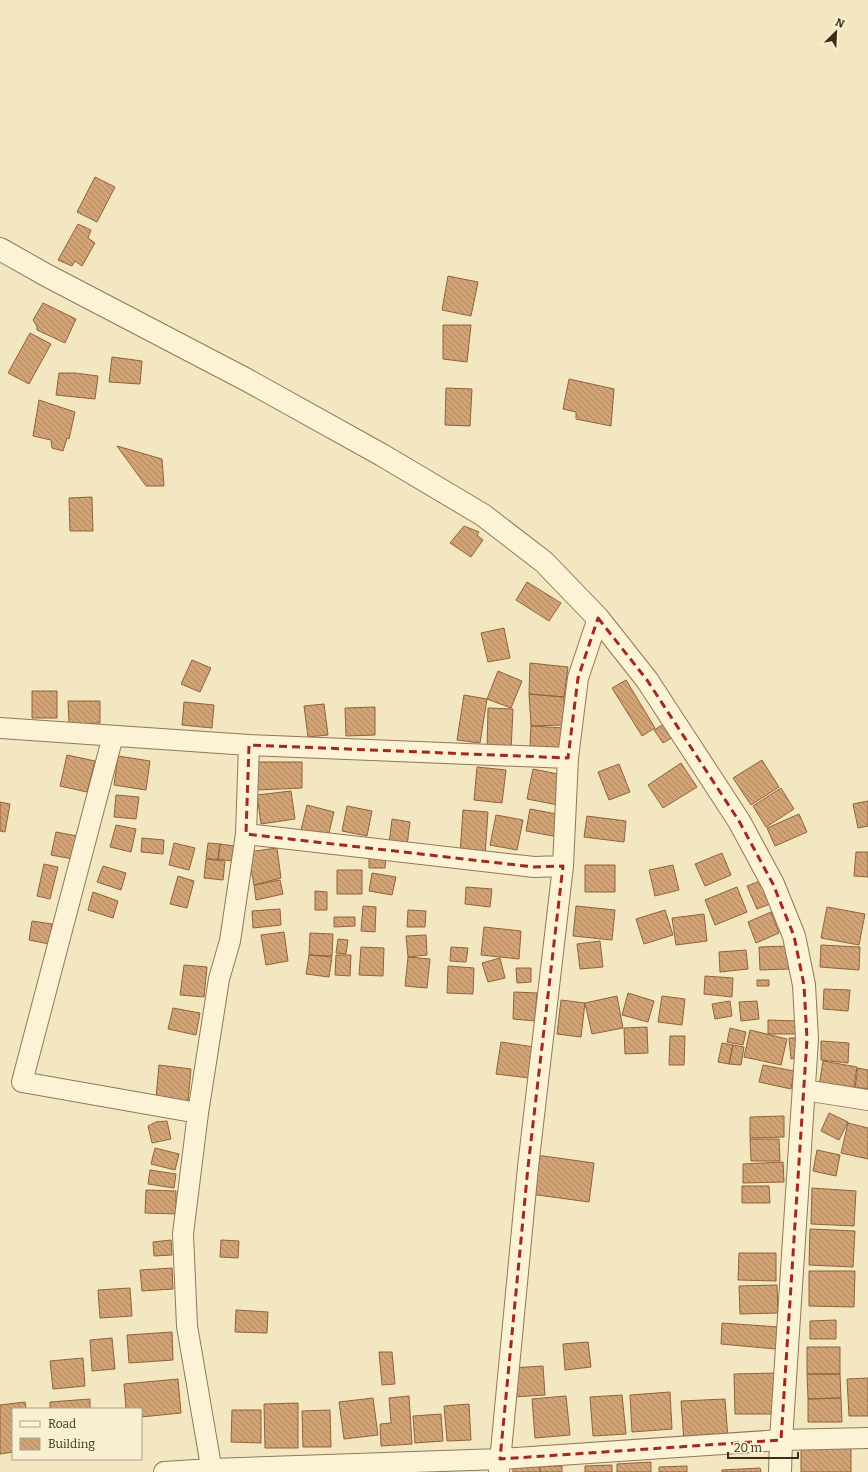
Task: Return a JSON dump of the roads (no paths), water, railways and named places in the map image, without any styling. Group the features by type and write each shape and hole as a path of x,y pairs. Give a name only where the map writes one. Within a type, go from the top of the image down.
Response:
{"street":[{"path":"0,249 46,275 253,384 382,456 483,515 544,562 598,618 647,680 739,821 773,884 794,936 804,985 807,1039 780,1472"},
{"path":"499,1466 528,1167 563,866 568,758 578,678 598,618"},
{"path":"0,728 249,745 568,758"},
{"path":"113,736 22,1082 198,1112"},
{"path":"212,1470 187,1326 183,1268 183,1234 198,1112 219,978 230,941 246,834 249,745"},
{"path":"246,834 526,866 563,866"},
{"path":"804,1090 868,1100"},
{"path":"164,1472 499,1466 781,1440 868,1438"}]}
